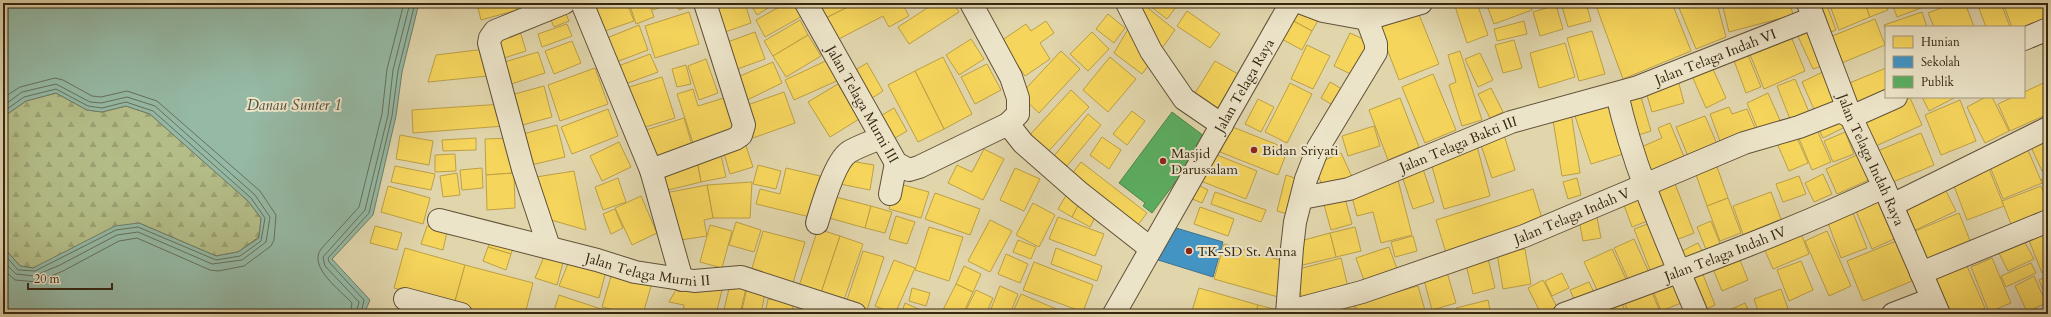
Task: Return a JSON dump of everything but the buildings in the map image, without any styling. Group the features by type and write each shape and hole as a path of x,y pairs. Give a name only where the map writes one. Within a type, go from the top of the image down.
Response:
{"street":[{"path":"549,247 524,169 489,43 490,38 495,31 538,8 564,3"},
{"path":"582,3 651,170 682,280"},
{"path":"651,170 735,140 741,134 744,125 705,3"},
{"name":"Jalan Telaga Murni III","path":"806,3 896,163 909,170 919,167 1008,124"},
{"path":"971,3 1011,77 1018,98 1018,114 1008,124 1023,143 1080,194 1150,248"},
{"path":"1127,3 1151,51 1184,99 1222,124"},
{"name":"Jalan Telaga Raya","path":"1114,314 1150,248 1291,3"},
{"path":"1302,3 1323,11 1367,19 1421,3"},
{"name":"Jalan Telaga Indah VI","path":"1616,94 1810,11"},
{"name":"Jalan Telaga Indah Raya","path":"1810,11 1852,117 1936,307"},
{"path":"1287,313 1292,248 1306,179 1318,148 1376,52 1376,44 1367,19"},
{"path":"2025,39 2048,29"},
{"path":"1616,94 1626,130 1645,185 1697,314"},
{"name":"Jalan Telaga Bakti III","path":"1302,198 1349,189 1511,122 1616,94"},
{"path":"1852,117 1894,98"},
{"name":"Jalan Telaga Indah V","path":"1287,313 1362,292 1524,236 1744,143 1799,126 1840,111 1852,117"},
{"name":"Jalan Telaga Indah IV","path":"1564,314 1678,270 1746,248 1828,213 1888,196 2048,128"},
{"path":"817,223 828,189 843,158 849,152 881,138"},
{"path":"890,194 896,163"},
{"name":"Jalan Telaga Murni II","path":"439,220 549,247 635,272 682,280 741,277 855,314"},
{"path":"1921,273 2048,221"},
{"path":"405,299 461,314"},
{"path":"1894,314 1936,307"}],"green space":[{"path":"56,93 87,110 102,112 126,106 150,114 248,201 261,218 259,237 238,252 216,256 139,223 33,268 20,266 3,247 3,117 26,101"}],"water":[{"name":"Danau Sunter 1","path":"3,3 419,3 402,72 396,116 373,215 332,259 370,300 364,314 3,314 3,247 20,266 33,268 115,226 139,223 216,256 238,252 259,238 261,218 248,201 150,114 126,106 102,112 87,110 56,93 26,101 3,117"}],"place":[{"name":"Bidan Sriyati","path":"1254,150"},
{"name":"Masjid Darussalam","path":"1163,161"},
{"name":"TK-SD St. Anna","path":"1189,251"}]}
